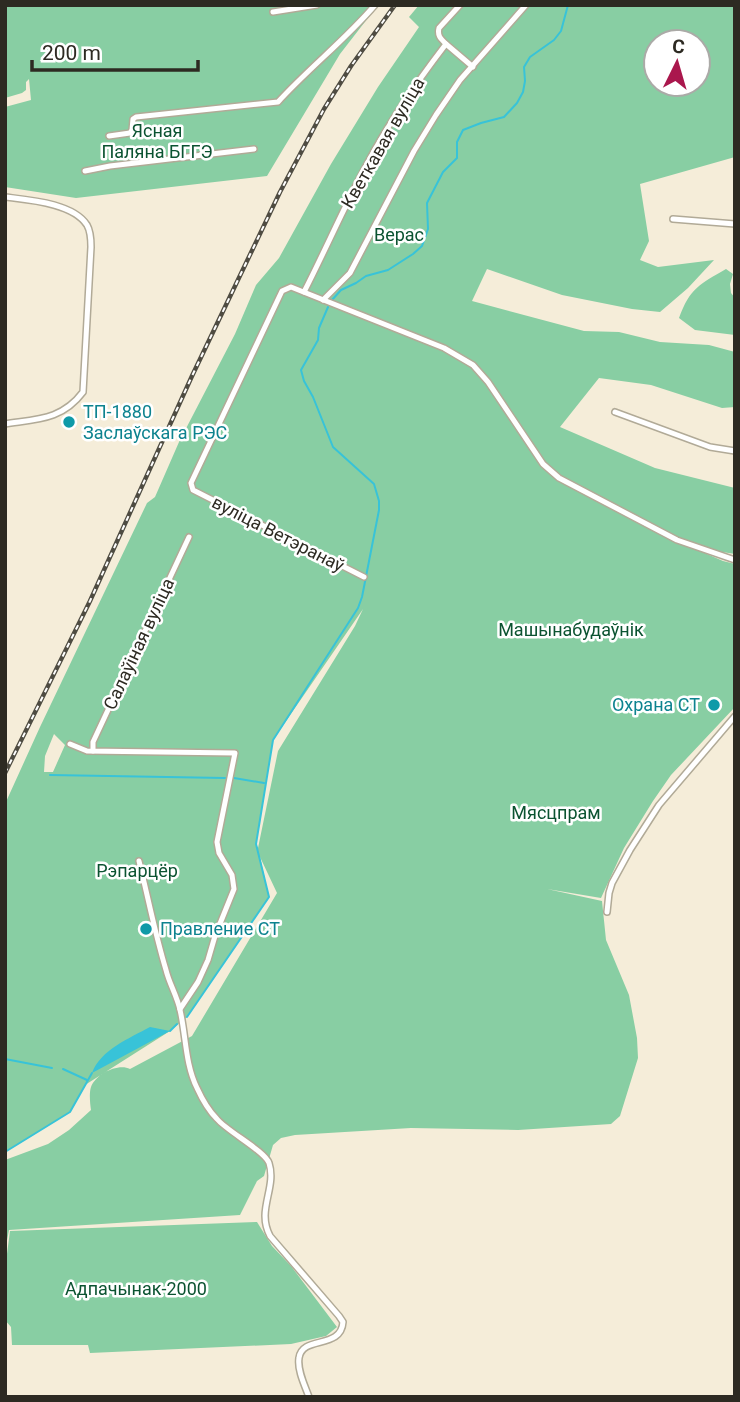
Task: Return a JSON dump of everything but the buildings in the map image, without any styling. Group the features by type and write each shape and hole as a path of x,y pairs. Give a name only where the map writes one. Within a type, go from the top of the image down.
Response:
{"street":[{"path":"273,12 317,5"},
{"path":"108,135 130,133 133,119 136,117 278,102 376,5"},
{"name":"Кветкавая вуліца","path":"304,292 366,165 418,80 446,44 440,37 439,28 460,5"},
{"path":"323,300 350,273 414,151 460,80 526,5"},
{"path":"446,44 473,67"},
{"path":"85,171 254,149"},
{"path":"5,197 47,203 78,216 86,224 91,247 83,392 76,402 53,416 5,424"},
{"path":"673,219 735,225"},
{"name":"вуліца Ветэранаў","path":"304,292 291,287 282,291 191,483 193,490 364,577"},
{"path":"304,292 444,348 472,365 488,382 543,464 559,478 677,540 735,560"},
{"path":"615,412 710,447 735,451"},
{"name":"Салаўіная вуліца","path":"93,751 93,742 189,537"},
{"path":"607,912 612,883 652,816 735,716"},
{"path":"70,744 93,751 235,753 217,842 219,853 232,875 234,889 208,960 198,982 180,1009"},
{"path":"139,860 166,971 180,1009 195,1084 218,1121 265,1155 270,1164 271,1181 264,1215 266,1228 343,1322 340,1334 336,1337 302,1350 299,1359 309,1397"}],"green space":[{"name":"Ясная Паляна БГГЭ","path":"5,5 378,5 340,54 267,176 76,198 5,187 5,107 31,100 29,79 26,82 26,90 5,98"},
{"path":"419,5 735,5 735,157 640,184 649,241 640,260 658,267 714,260 688,288 660,312 562,295 487,269 472,301 584,331 619,332 660,342 709,345 735,352 735,407 722,408 651,385 599,378 560,427 655,468 735,488 735,554 691,547 735,564 735,707 671,775 624,848 601,898 547,889 602,901 606,940 629,995 637,1038 638,1058 620,1116 611,1124 518,1130 411,1128 281,1138 273,1145 264,1176 257,1181 240,1215 9,1230 5,1251 5,1160 48,1144 69,1130 91,1110 91,1087 101,1075 85,1085 70,1112 5,1152 5,804 147,503 155,497 179,442 235,334 256,285 279,258 378,87 419,27 409,17","holes":["363,609 278,751 258,848 256,844 273,740","54,734 65,745 53,772 44,772 45,756","260,857 277,893 192,1036 130,1069 120,1067 103,1074 170,1031 187,1017 269,897"]},
{"path":"726,269 733,274 730,284 735,298 735,335 695,330 679,318 687,300 697,288"},
{"name":"Адпачынак-2000","path":"257,1222 272,1246 291,1266 337,1327 326,1336 291,1344 90,1353 88,1345 12,1345 11,1327 5,1320 5,1269 10,1231"}],"water":[{"path":"150,1027 170,1031 92,1073 109,1051"}],"waterway":[{"path":"332,300 341,290 366,276 388,270 422,246 428,229 427,203 443,172 457,158 457,142 463,130 504,117 517,103 523,92 524,67 530,57 554,40 561,31 568,5"},
{"path":"187,1017 269,897 256,844 273,740 358,608 362,597 379,501 374,484 333,447 301,370 318,340 319,328 328,307"},
{"path":"50,775 225,778"},
{"path":"234,778 264,783"},
{"path":"170,1031 177,1024"},
{"path":"5,1059 52,1068"},
{"path":"63,1069 87,1080"},
{"path":"5,1152 70,1112 92,1073"}],"railway":[{"path":"5,773 90,601 192,376 280,192 324,109 395,5"}],"place":[{"name":"ТП-1880 Заслаўскага РЭС","path":"69,422"},
{"name":"Охрана СТ","path":"714,705"},
{"name":"Правление СТ","path":"146,929"}],"park label":[{"name":"Верас","path":"399,235"},
{"name":"Машынабудаўнік","path":"571,630"},
{"name":"Мясцпрам","path":"556,813"},
{"name":"Рэпарцёр","path":"137,871"}]}
